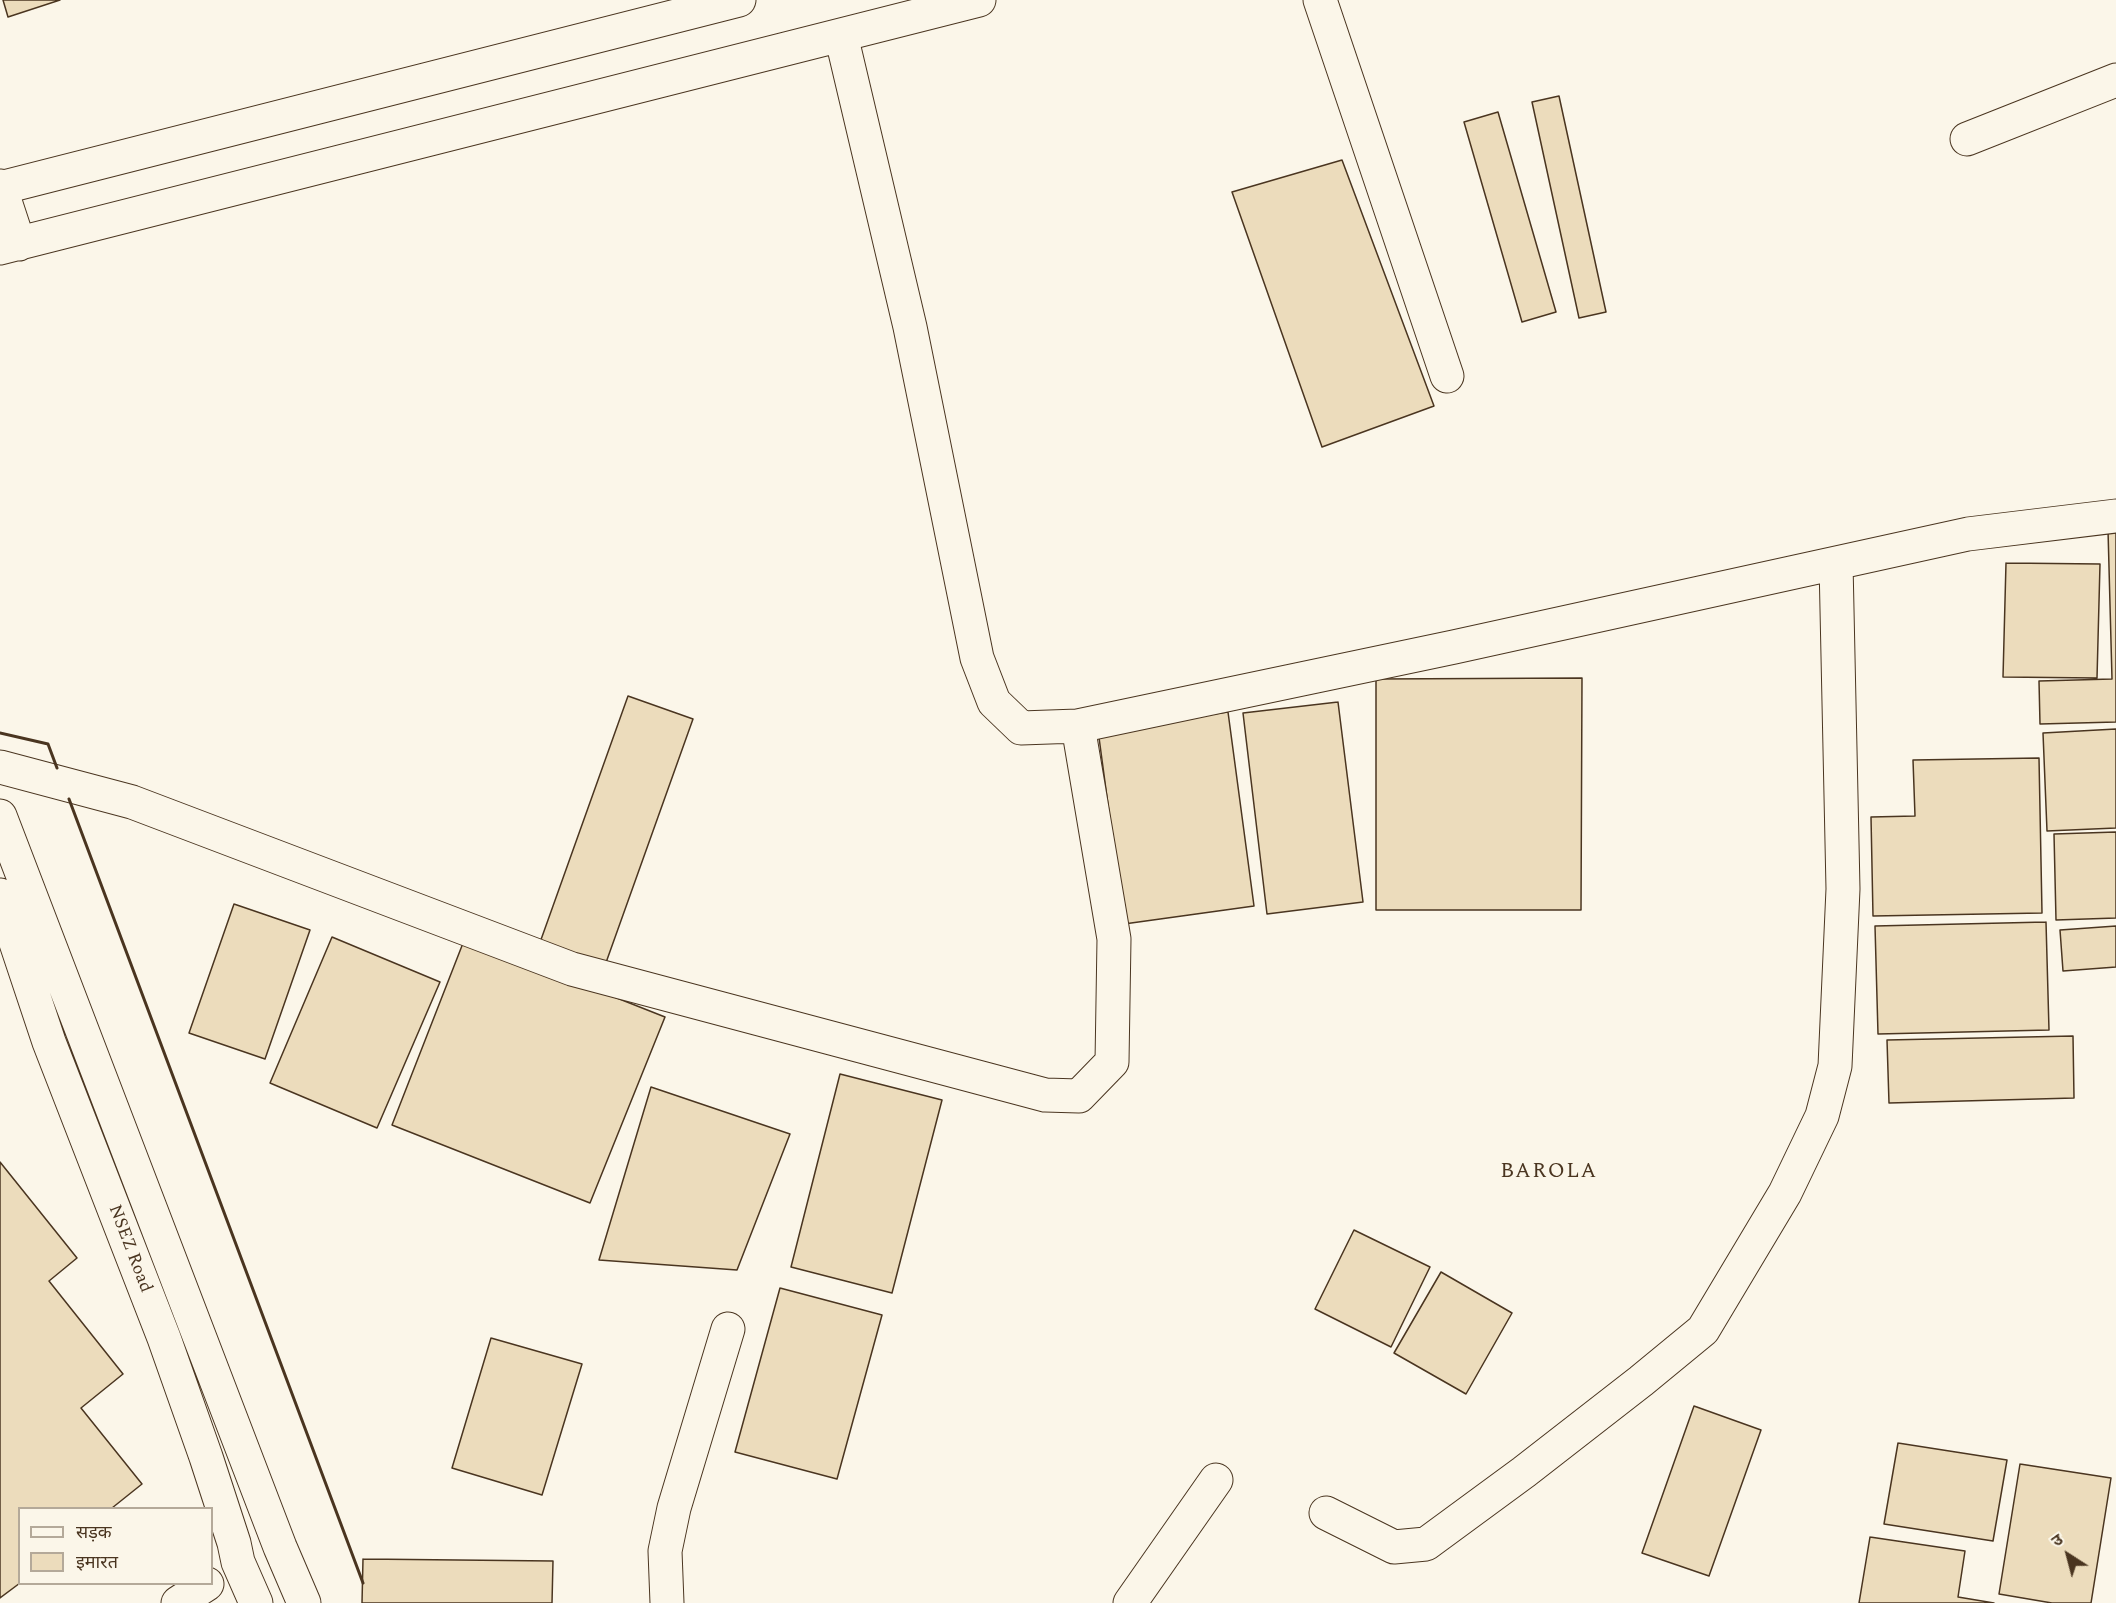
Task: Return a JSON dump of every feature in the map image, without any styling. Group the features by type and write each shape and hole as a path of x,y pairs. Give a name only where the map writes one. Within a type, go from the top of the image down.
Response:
{"street":[{"path":"739,0 0,187 9,246 979,0"},
{"path":"1320,0 1448,376"},
{"path":"841,35 910,327 977,658 994,702 1021,728 1078,726 1968,534 2116,516"},
{"path":"1967,139 2116,80"},
{"path":"1326,1513 1394,1547 1426,1544 1542,1458 1703,1330 1785,1193 1822,1116 1835,1066 1843,889 1836,563"},
{"path":"0,767 132,801 572,969 1046,1095 1079,1096 1112,1062 1114,939 1078,726"},
{"path":"0,816 276,1536 304,1603"},
{"name":"NSEZ Road","path":"0,895 49,1042 164,1338 213,1478 238,1562 256,1603"},
{"path":"667,1603 664,1551 674,1508 728,1329"},
{"path":"1130,1603 1216,1480"},
{"path":"213,1580 238,1562"},
{"path":"178,1603 205,1585"}],"building":[{"path":"3,0 60,0 8,17"},
{"path":"1559,96 1606,312 1579,318 1532,102"},
{"path":"1498,112 1556,312 1522,322 1464,122"},
{"path":"1342,160 1434,406 1322,447 1232,192"},
{"path":"2108,530 2116,530 2116,722 2040,724 2039,681 2112,679"},
{"path":"2006,563 2100,564 2097,678 2003,677"},
{"path":"1582,678 1581,910 1376,910 1376,679"},
{"path":"628,696 693,719 603,971 538,948"},
{"path":"1338,702 1363,902 1267,914 1243,713"},
{"path":"1228,712 1254,906 1124,924 1098,730"},
{"path":"2116,729 2116,828 2047,831 2043,733"},
{"path":"2039,758 2042,913 1873,916 1871,817 1915,816 1913,760"},
{"path":"2116,832 2116,918 2056,920 2054,834"},
{"path":"234,904 310,930 265,1059 189,1033"},
{"path":"2046,922 2049,1030 1878,1034 1875,926"},
{"path":"2116,926 2116,967 2063,971 2060,930"},
{"path":"332,937 440,982 377,1128 270,1083"},
{"path":"465,938 665,1017 590,1203 392,1125"},
{"path":"2073,1036 2074,1098 1889,1103 1887,1040"},
{"path":"840,1074 942,1100 892,1293 791,1267"},
{"path":"651,1087 790,1134 737,1270 599,1260"},
{"path":"0,1162 77,1258 49,1281 123,1374 81,1408 142,1484 113,1507 18,1507 18,1584 0,1598"},
{"path":"1354,1230 1430,1267 1391,1347 1315,1309"},
{"path":"1441,1272 1512,1313 1466,1394 1394,1353"},
{"path":"780,1288 882,1315 837,1479 735,1452"},
{"path":"491,1338 582,1364 542,1495 452,1468"},
{"path":"1694,1406 1761,1430 1709,1576 1642,1553"},
{"path":"1898,1443 2007,1460 1993,1541 1884,1524"},
{"path":"2020,1464 2111,1478 2091,1603 2052,1603 1999,1594"},
{"path":"1870,1537 1965,1551 1958,1597 1994,1603 1859,1603"},
{"path":"363,1559 553,1561 552,1603 362,1603"}],"wall":[{"path":"0,733 48,744 57,768"},
{"path":"69,799 363,1583"}],"district":[{"name":"BAROLA","path":"1549,1173"}]}
